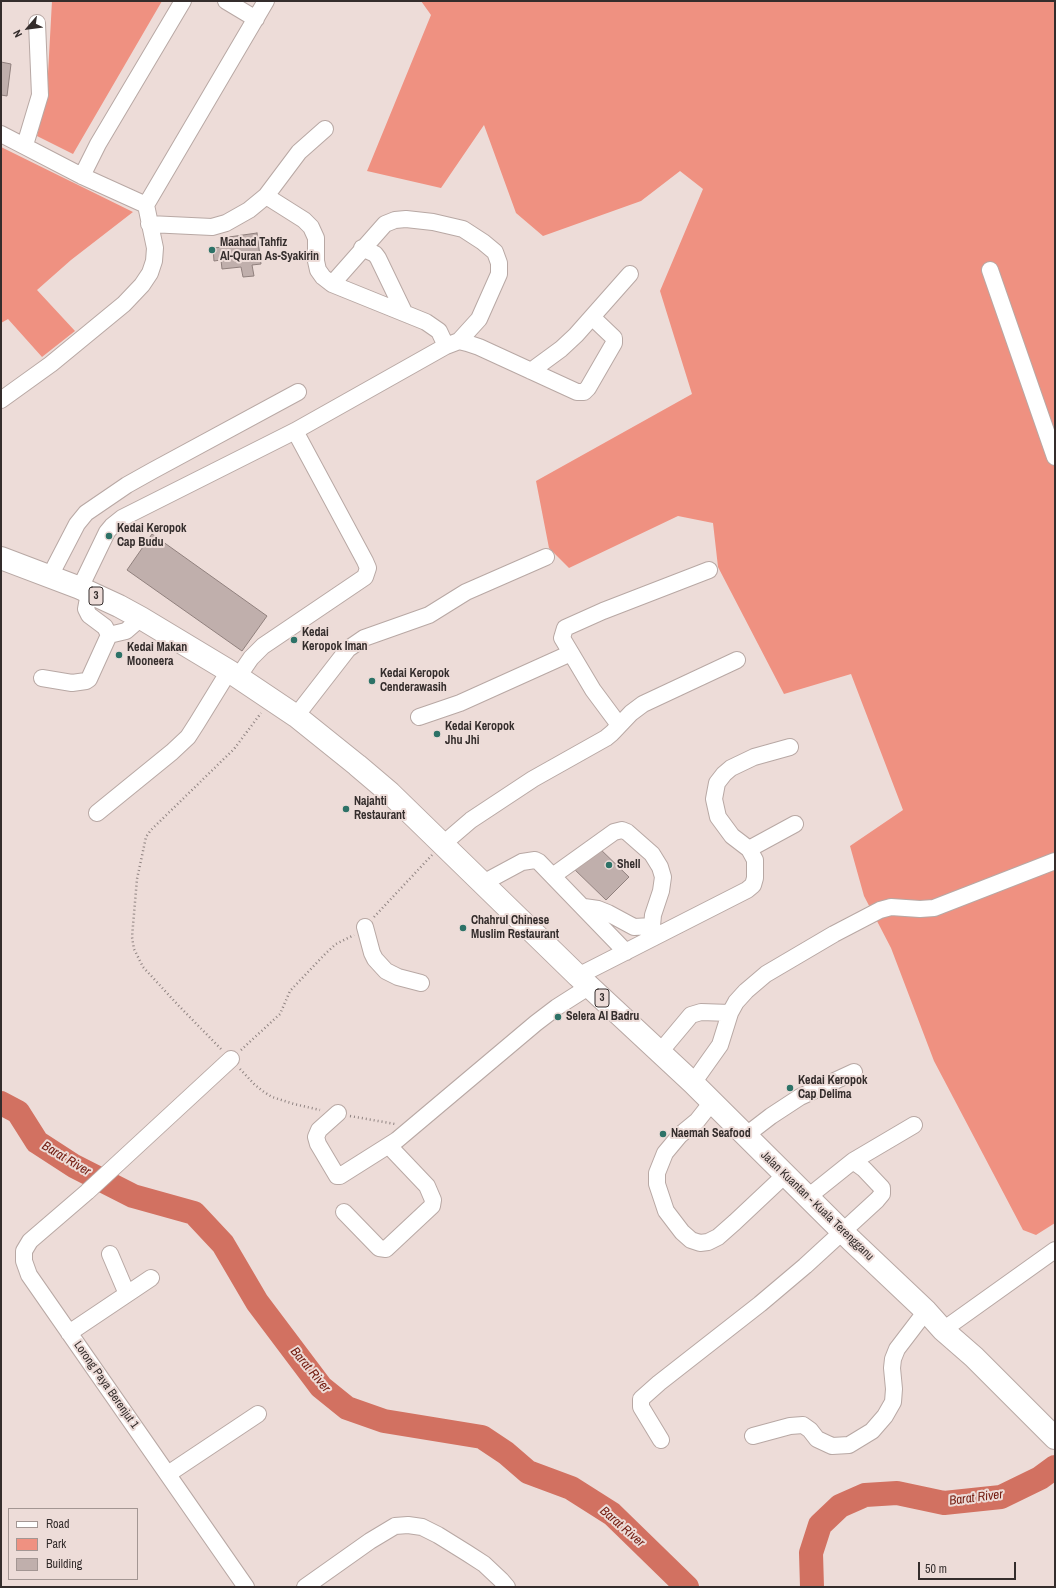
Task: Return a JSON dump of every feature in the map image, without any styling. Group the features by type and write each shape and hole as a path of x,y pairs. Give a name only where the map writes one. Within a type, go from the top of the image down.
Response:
{"highway":[{"name":"Jalan Kuantan - Kuala Terengganu","path":"1,558 50,576 119,606 141,618 233,674 296,716 390,793 584,981 693,1083 745,1136 926,1311 943,1330 974,1357 1055,1438"}],"street":[{"path":"82,176 98,144 183,1"},
{"path":"226,1 256,19"},
{"path":"1,400 51,364 124,304 142,285 150,273 154,261 155,248 146,205 266,1"},
{"path":"25,145 40,95 37,23"},
{"path":"149,224 212,227 226,223 249,210 266,196 299,152 325,129"},
{"path":"1,134 25,145 82,176 146,205"},
{"path":"266,196 304,220 311,227 316,238 316,261 318,270 323,277 332,284 426,322 452,343 479,347 577,392 584,392 588,388 614,342 614,338 592,317"},
{"path":"110,634 105,627 89,615 86,609 85,591 104,538 112,526 122,518 295,431 452,343 479,319 499,274 499,263 495,252 463,229 439,223 406,219 395,220 385,224 362,248 332,284"},
{"path":"362,248 375,254 378,258 404,312"},
{"path":"990,270 1055,457"},
{"path":"531,371 561,349 630,274"},
{"path":"50,576 77,524 86,513 146,475 298,392"},
{"path":"97,813 172,752 188,737 233,674 263,646 365,577 368,568 366,561 295,431"},
{"path":"296,716 348,649 364,638 429,615 466,592 546,557"},
{"path":"619,725 593,690 562,638 565,628 603,611 709,570"},
{"path":"110,634 126,630 141,618"},
{"path":"42,678 72,683 90,679 110,634"},
{"path":"419,717 460,703 571,653"},
{"path":"443,844 471,820 533,779 606,738 643,704 737,660"},
{"path":"338,1114 319,1130 316,1137 318,1144 337,1176 340,1176 389,1146 413,1128 557,1006 584,981 653,932 747,890 753,884 756,867 755,860 749,849 732,836 718,818 714,799 717,783 731,768 754,757 790,747"},
{"path":"749,849 795,824"},
{"path":"554,876 614,832 622,830 627,832 652,854 660,867 662,877 661,891 653,915 653,932"},
{"path":"483,883 522,862 535,860 554,876 626,952"},
{"path":"693,1083 720,1046 730,1013 736,1002 746,991 766,974 868,916 891,907 920,909 934,908 1055,861"},
{"path":"584,907 598,909 634,927 653,932"},
{"path":"365,927 372,953 386,971 398,977 421,983"},
{"path":"660,1052 691,1015 701,1012 730,1013"},
{"name":"Lorong Paya Berenjut 1","path":"231,1059 87,1192 30,1241 24,1251 24,1261 29,1275 246,1587"},
{"path":"745,1136 771,1116 800,1097 854,1072"},
{"path":"712,1102 697,1121 680,1135 665,1153 657,1172 657,1184 666,1211 682,1232 691,1240 700,1243 708,1242 718,1237 736,1222 785,1175"},
{"path":"808,1197 854,1162 914,1125"},
{"path":"344,1212 380,1248 386,1249 432,1206 433,1200 427,1186 389,1146"},
{"path":"661,1440 641,1407 641,1399 659,1383 760,1304 843,1232 882,1194 882,1188 864,1169 854,1162"},
{"path":"110,1254 127,1294"},
{"path":"943,1330 1048,1254"},
{"path":"69,1333 151,1278"},
{"path":"752,1436 790,1426 803,1425 810,1430 817,1439 832,1446 849,1445 872,1431 885,1416 893,1402 894,1389 892,1368 893,1359 897,1349 926,1311"},
{"path":"168,1474 258,1414"},
{"path":"306,1587 370,1541 395,1526 408,1525 422,1527 467,1553 484,1564 507,1587"}],"path":[{"path":"270,700 234,749 151,830 146,837 137,879 132,938 134,949 143,967 255,1085 264,1092 272,1097 294,1104 413,1128"},
{"path":"231,1059 280,1014 290,991 326,953 336,944 359,932 365,927 443,844"}],"green space":[{"path":"52,1 162,1 73,154 37,136 47,92"},
{"path":"421,1 1055,1 1055,1223 1036,1235 1023,1230 934,1061 891,948 864,896 850,846 903,810 851,674 784,694 718,567 713,523 678,516 569,568 549,548 536,481 692,394 660,291 703,189 680,171 641,201 543,236 516,213 484,125 441,188 367,171 431,15"},
{"path":"1,147 133,212 71,260 37,290 75,331 42,357 8,319 1,323"}],"building":[{"path":"1,62 11,64 7,96 1,95"},
{"path":"257,233 261,264 252,265 254,276 243,277 241,267 222,269 221,260 214,261 213,248 223,247 222,238"},
{"path":"152,534 267,616 242,651 127,570"},
{"path":"596,845 629,877 606,900 572,867"}],"waterway":[{"name":"Barat River","path":"1,1103 18,1112 37,1142 74,1166 133,1196 194,1213 223,1244 257,1302 321,1387 347,1408 384,1421 482,1437 506,1453 528,1472 571,1488 612,1514 687,1587"},
{"name":"Barat River","path":"812,1587 811,1553 820,1525 840,1506 865,1495 897,1493 944,1503 1001,1497 1040,1478 1055,1467"}],"place":[{"name":"Maahad Tahfiz Al-Quran As-Syakirin","path":"212,250"},
{"name":"Kedai Keropok Cap Budu","path":"109,536"},
{"name":"Kedai Keropok Iman","path":"294,640"},
{"name":"Kedai Makan Mooneera","path":"119,655"},
{"name":"Kedai Keropok Cenderawasih","path":"372,681"},
{"name":"Kedai Keropok Jhu Jhi","path":"437,734"},
{"name":"Najahti Restaurant","path":"346,809"},
{"name":"Shell","path":"609,865"},
{"name":"Chahrul Chinese Muslim Restaurant","path":"463,928"},
{"name":"Selera Al Badru","path":"558,1017"},
{"name":"Kedai Keropok Cap Delima","path":"790,1088"},
{"name":"Naemah Seafood","path":"663,1134"}]}
